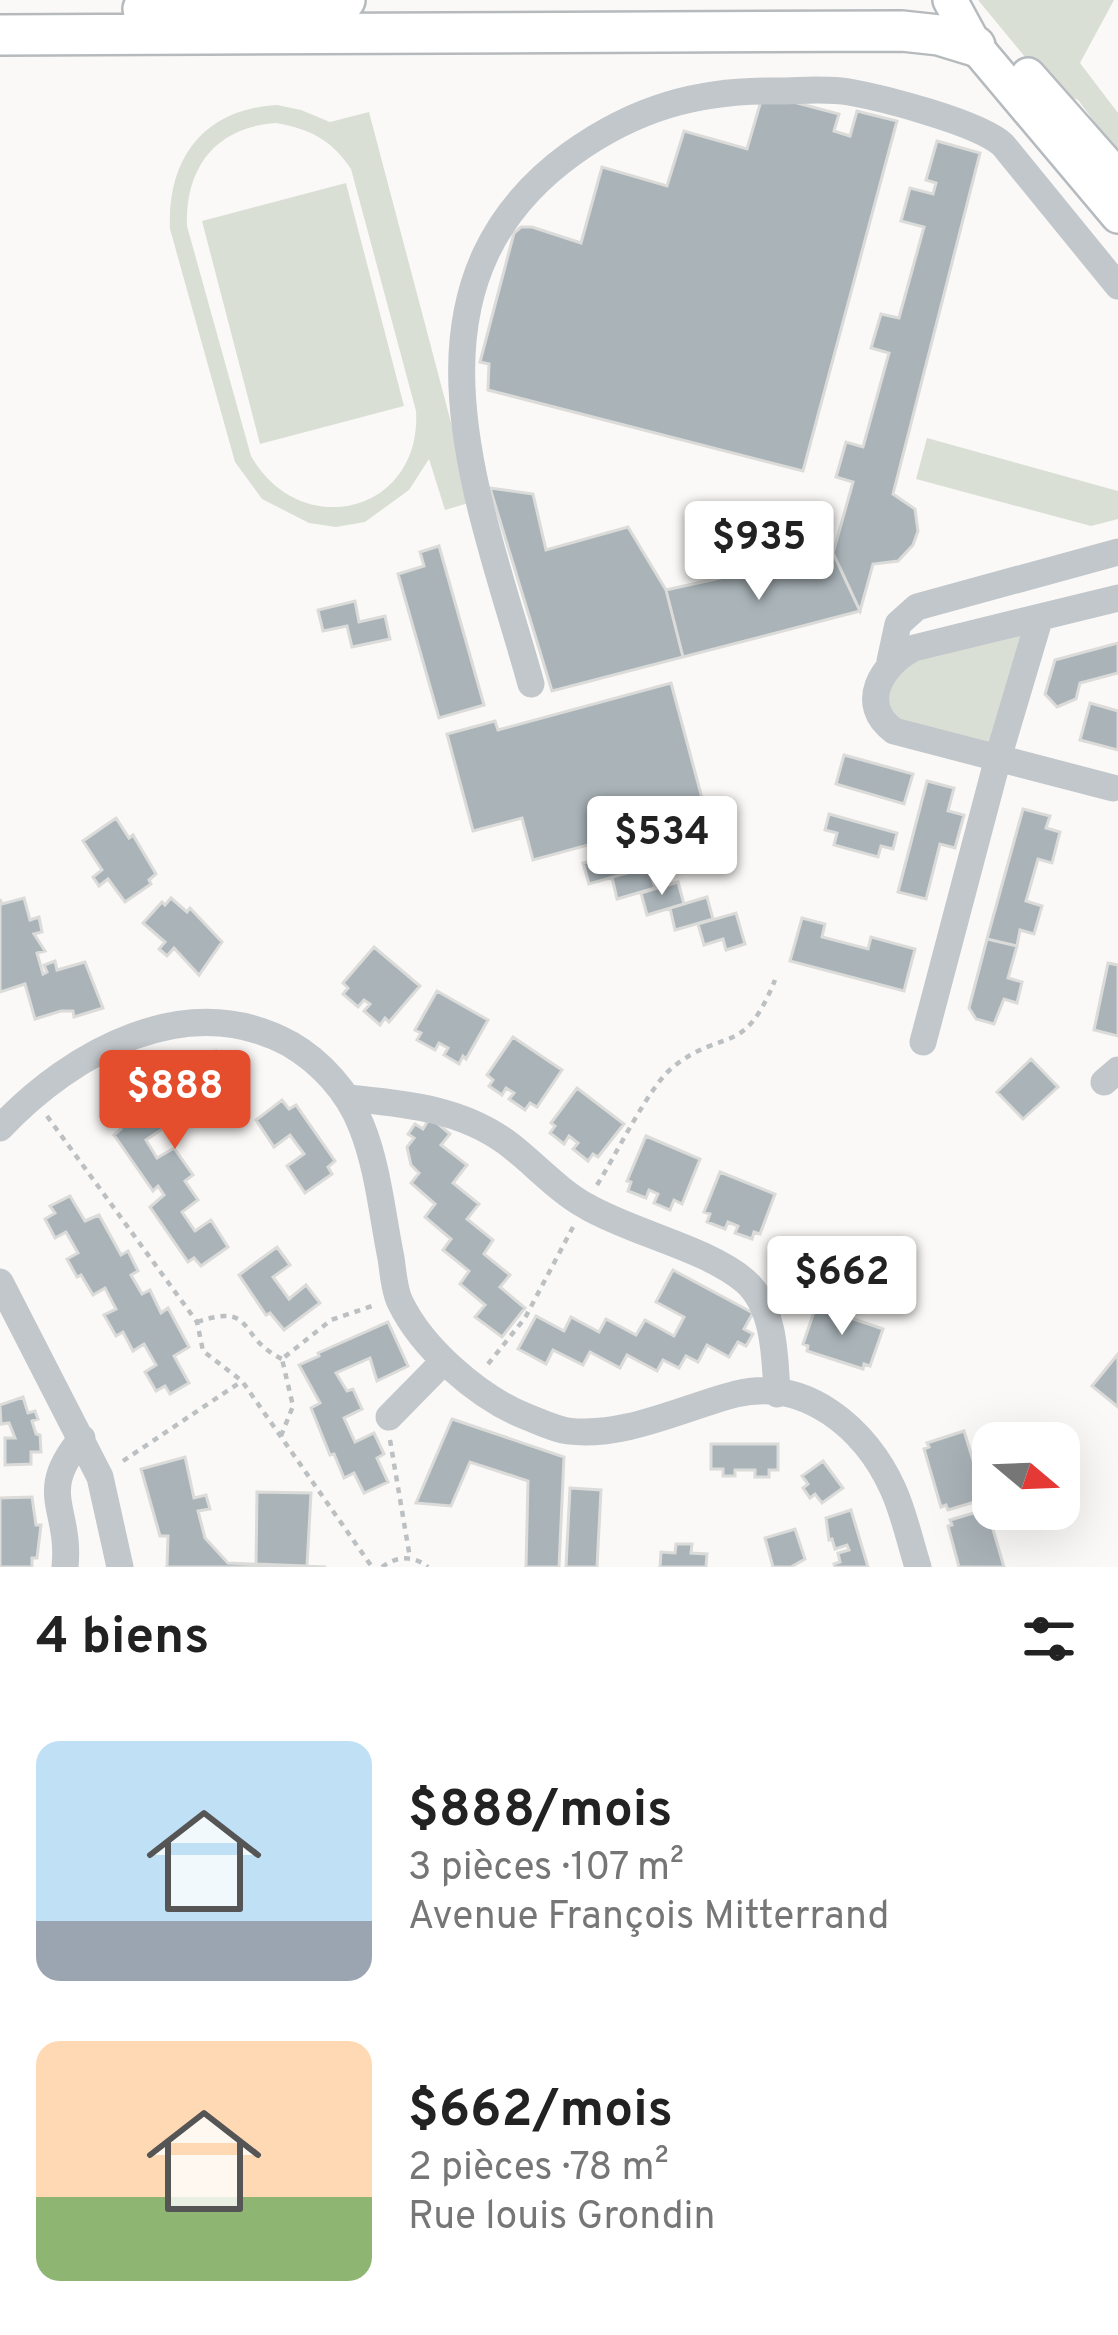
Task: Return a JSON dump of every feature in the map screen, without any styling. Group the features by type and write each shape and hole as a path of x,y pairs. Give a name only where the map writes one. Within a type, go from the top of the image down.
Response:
{"highway":[{"path":"0,16 346,0"},
{"path":"0,35 902,31 975,46"}],"main road":[{"path":"951,0 975,46 1118,216"},
{"path":"951,0 992,34 1118,177"}],"street":[{"path":"531,684 466,447 461,334 491,240 515,204 603,131 653,107 731,90 848,92 980,129 1003,145 1118,286"},
{"path":"1113,788 920,740 883,723 876,705 877,683 890,661 898,624 917,607 1118,552"},
{"path":"890,661 914,648 1118,598"},
{"path":"922,1042 1040,617"},
{"path":"0,1128 79,1061 111,1044 195,1021 233,1022 267,1031 302,1051 349,1098 370,1148 399,1301 444,1361 471,1385 492,1402 566,1431 628,1426 742,1393 809,1400 833,1412 869,1447 894,1490 918,1567"},
{"path":"349,1098 437,1108 472,1122 504,1140 584,1206 747,1282 762,1304 774,1346 777,1394"},
{"path":"0,1282 100,1477 120,1567"},
{"path":"389,1417 444,1361"},
{"path":"65,1567 67,1545 55,1496 64,1459 82,1438"}],"path":[{"path":"471,1385 525,1318 584,1206 669,1070 742,1034 764,1005 775,980"},
{"path":"33,1097 197,1322 203,1351 242,1381 372,1567"},
{"path":"280,1436 293,1406 282,1359 331,1320 357,1308 399,1301"},
{"path":"197,1322 239,1316 261,1348 282,1359"},
{"path":"100,1477 242,1381"},
{"path":"389,1417 410,1558"},
{"path":"382,1567 398,1558 428,1567"}],"shaded area":[{"path":"978,0 1114,0 1080,63 1118,113 1118,153 1078,100 1064,94 1025,57"},
{"path":"277,105 330,122 369,112 472,502 445,510 429,459 409,490 365,522 336,527 309,523 262,499 235,462 170,229 171,203 175,180 195,142 210,127 251,109","holes":["276,123 328,143 351,169 416,411 413,446 400,473 380,493 354,504 327,507 299,500 273,483 251,456 187,226 192,186 208,154 237,132"]},
{"path":"346,183 404,406 260,444 202,221"},
{"path":"927,438 1118,491 1118,519 1091,526 916,479"},
{"path":"1040,617 998,758 894,731 876,683 890,661"}],"building":[{"path":"763,94 839,114 834,131 850,136 857,111 897,121 803,471 488,390 489,364 480,362 514,233 532,227 581,243 602,167 667,186 684,131 747,149"},
{"path":"937,141 980,153 893,494 915,509 918,531 913,545 898,561 873,564 860,611 833,553 853,482 836,477 846,442 863,447 889,353 871,348 881,314 899,318 924,227 901,221 910,188 933,194 936,183 926,180"},
{"path":"490,488 533,494 546,550 628,527 666,590 683,657 552,691"},
{"path":"439,546 484,705 439,718 398,574 424,566 420,552"},
{"path":"833,553 860,611 683,657 666,590"},
{"path":"355,601 359,622 385,616 390,639 352,647 347,626 323,631 318,610"},
{"path":"1118,643 1118,673 1080,683 1076,699 1057,707 1045,694 1055,660"},
{"path":"671,683 706,813 533,860 522,818 473,831 447,734 495,721 498,730"},
{"path":"1090,703 1118,711 1118,750 1080,740"},
{"path":"844,755 913,774 904,804 836,784"},
{"path":"927,781 954,788 948,811 964,815 955,848 940,844 926,899 898,892"},
{"path":"1023,809 1050,816 1046,828 1060,832 1052,863 1038,859 1026,901 1042,906 1034,934 1020,930 1017,946 987,939"},
{"path":"829,814 897,833 893,849 881,846 878,857 834,845 837,833 825,830"},
{"path":"116,818 129,838 133,835 156,874 151,884 125,902 108,879 99,886 93,877 102,870 83,841"},
{"path":"621,852 627,873 589,884 583,863"},
{"path":"649,867 655,888 617,899 612,877"},
{"path":"678,882 684,904 647,915 641,893"},
{"path":"707,897 713,919 675,930 670,908"},
{"path":"24,898 30,920 39,917 42,932 34,934 45,951 37,953 43,974 47,972 44,965 55,961 57,970 85,962 103,1008 74,1017 73,1011 61,1011 35,1019 25,984 0,992 0,899 2,904"},
{"path":"171,898 187,912 190,908 222,942 199,975 174,948 167,956 159,949 165,942 143,923"},
{"path":"736,913 745,944 726,950 723,939 704,945 698,924"},
{"path":"802,918 825,924 822,937 868,949 871,937 915,949 904,991 790,961"},
{"path":"987,939 1017,946 1008,978 1022,982 1017,1003 1004,999 994,1024 976,1019 969,1008"},
{"path":"374,947 420,986 389,1022 385,1018 380,1025 364,1011 370,1004 364,1000 358,1007 343,994 348,988 343,983"},
{"path":"1108,963 1118,965 1118,1036 1094,1030"},
{"path":"437,991 488,1020 459,1064 444,1055 448,1048 439,1043 435,1050 417,1040 421,1033 415,1030"},
{"path":"513,1037 562,1070 537,1107 530,1103 525,1110 509,1099 514,1093 506,1088 502,1095 489,1086 493,1080 487,1075"},
{"path":"216,1051 239,1077 207,1099 195,1082 178,1095 189,1111 146,1140 157,1158 174,1148 193,1175 185,1181 198,1200 182,1212 195,1231 211,1220 228,1247 201,1266 194,1258 188,1262 150,1207 164,1195 158,1186 153,1191 114,1135 121,1129 116,1121 151,1096 147,1091 203,1052 207,1057"},
{"path":"1031,1059 1058,1087 1023,1119 997,1092"},
{"path":"577,1088 624,1124 598,1157 593,1154 588,1161 573,1149 578,1143 569,1136 564,1144 550,1133 555,1126 551,1123"},
{"path":"282,1100 289,1109 296,1105 335,1161 328,1167 332,1174 305,1193 287,1166 304,1154 290,1135 274,1147 256,1120"},
{"path":"430,1117 450,1134 441,1145 467,1165 453,1183 479,1204 467,1219 493,1240 484,1254 510,1275 500,1287 525,1308 502,1337 475,1317 485,1305 460,1284 469,1271 443,1250 451,1239 425,1217 435,1204 411,1183 419,1173 411,1165 407,1147 414,1138 408,1134 415,1124 423,1129"},
{"path":"646,1136 700,1159 682,1204 674,1200 670,1210 654,1203 658,1194 649,1190 646,1198 628,1191 631,1182 627,1181"},
{"path":"720,1172 775,1194 760,1234 754,1232 752,1239 735,1233 738,1226 728,1222 725,1229 707,1222 710,1214 704,1212"},
{"path":"70,1196 85,1221 99,1215 121,1255 128,1251 138,1271 131,1275 142,1294 150,1290 161,1313 168,1308 189,1347 174,1356 189,1383 170,1394 165,1386 156,1391 145,1372 156,1365 144,1344 133,1351 123,1332 116,1336 104,1315 116,1309 105,1288 93,1295 81,1275 77,1277 67,1259 78,1253 66,1232 55,1238 45,1219 55,1213 50,1206"},
{"path":"277,1247 290,1265 273,1277 289,1299 306,1285 320,1303 284,1330 270,1313 266,1315 239,1275"},
{"path":"673,1270 753,1313 744,1329 753,1334 746,1346 738,1342 729,1357 707,1345 698,1362 686,1356 679,1368 663,1360 657,1371 627,1355 620,1368 590,1352 583,1365 553,1350 546,1364 518,1349 536,1316 564,1331 571,1317 599,1332 606,1319 636,1335 645,1320 674,1336 684,1317 656,1302"},
{"path":"816,1306 883,1329 870,1366 864,1364 863,1369 807,1351 803,1344"},
{"path":"388,1322 408,1366 377,1381 370,1358 336,1373 347,1391 353,1389 362,1409 344,1418 355,1442 374,1433 384,1454 377,1458 388,1482 364,1493 354,1473 344,1478 334,1454 330,1455 311,1408 320,1403 299,1365"},
{"path":"1118,1354 1118,1407 1092,1386"},
{"path":"23,1397 28,1413 35,1411 38,1419 32,1421 40,1435 41,1452 31,1452 31,1464 5,1465 5,1438 15,1438 9,1423 1,1424 0,1405"},
{"path":"452,1419 564,1457 559,1567 526,1567 528,1481 470,1462 451,1506 416,1503"},
{"path":"964,1431 972,1457 972,1503 948,1510 946,1505 941,1507 924,1449 927,1443"},
{"path":"711,1444 778,1444 778,1470 769,1470 769,1477 755,1477 755,1470 735,1470 735,1476 723,1476 723,1469 711,1469"},
{"path":"185,1457 194,1498 206,1495 210,1509 198,1511 205,1538 228,1563 326,1567 167,1567 168,1536 160,1536 141,1469"},
{"path":"823,1461 843,1488 822,1503 815,1494 810,1498 802,1476"},
{"path":"570,1488 601,1490 597,1567 566,1567"},
{"path":"257,1492 311,1493 307,1566 256,1564"},
{"path":"32,1497 36,1525 41,1525 37,1558 32,1558 32,1567 0,1567 0,1498"},
{"path":"851,1510 868,1567 834,1564 840,1562 838,1553 849,1550 847,1545 835,1549 826,1518"},
{"path":"972,1513 972,1530 993,1530 1004,1567 959,1567 950,1520"},
{"path":"795,1529 805,1559 791,1567 773,1567 765,1538"},
{"path":"676,1544 692,1544 691,1553 707,1554 706,1567 660,1567 661,1552 675,1553"}]}
